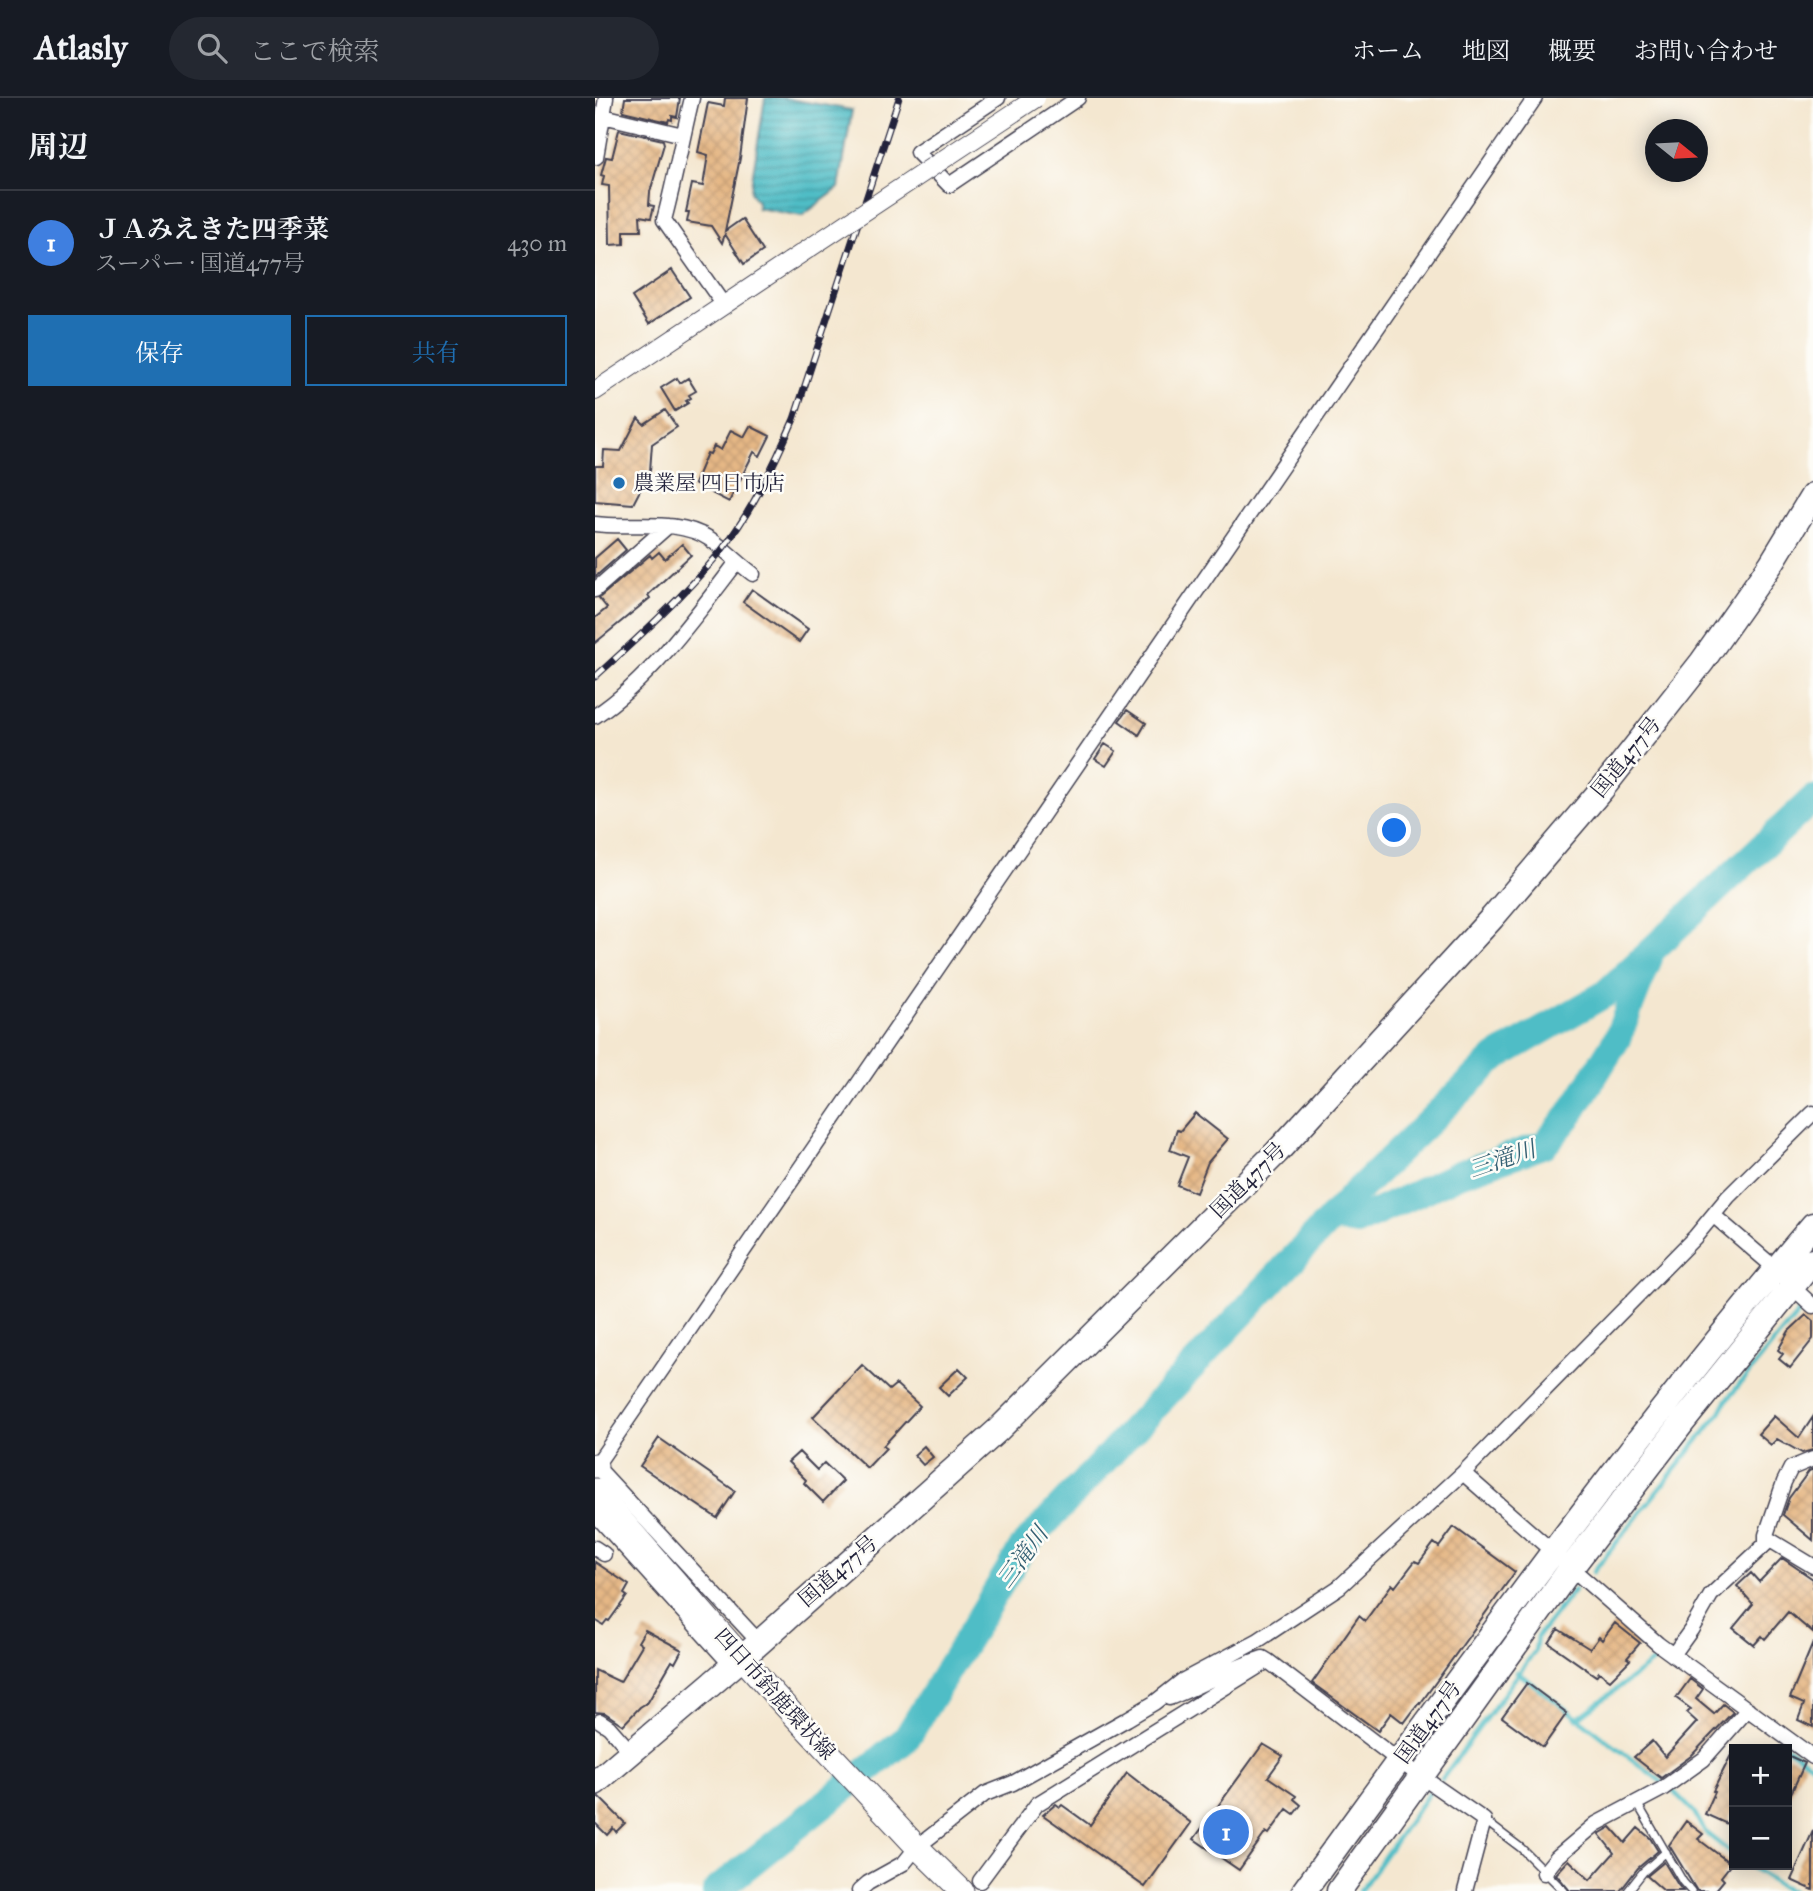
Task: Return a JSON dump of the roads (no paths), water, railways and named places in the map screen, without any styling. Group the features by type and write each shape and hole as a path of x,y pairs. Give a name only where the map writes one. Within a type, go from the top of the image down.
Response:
{"highway":[{"name":"国道477号","path":"595,1783 998,1430 1277,1152 1492,918 1619,768 1702,662 1771,564 1813,495"},
{"name":"国道477号","path":"1339,1891 1421,1777 1561,1560 1665,1406 1784,1278 1813,1225"},
{"name":"国道477号","path":"1784,1278 1813,1261"},
{"name":"国道477号","path":"1304,1891 1399,1762 1561,1560"}],"main road":[{"name":"四日市鈴鹿環状線","path":"596,1499 744,1655 774,1694 917,1847 971,1886"}],"street":[{"path":"596,157 606,98"},
{"path":"692,98 682,151 664,220 723,304"},
{"path":"998,98 917,152 949,185 1078,98"},
{"path":"595,391 1036,98"},
{"path":"744,1655 595,1466 1535,98"},
{"path":"603,116 683,135"},
{"path":"595,590 668,526"},
{"path":"598,528 668,526 708,538 753,574"},
{"path":"595,716 616,701 696,617 737,562"},
{"path":"859,1891 904,1863 917,1847 985,1794 1013,1783 1154,1703 1182,1681 1257,1642 1339,1587 1464,1473 1813,1112"},
{"path":"1713,1216 1813,1306"},
{"path":"1766,1543 1766,1535 1791,1468 1813,1459"},
{"path":"1464,1473 1673,1655 1813,1757"},
{"path":"1673,1655 1711,1595 1770,1539 1813,1566"},
{"path":"1154,1703 1193,1689 1241,1665 1263,1658 1268,1661 1399,1762 1483,1820 1465,1891"},
{"path":"971,1886 1037,1804 1268,1661"},
{"path":"1543,1873 1557,1857 1596,1824 1666,1786 1704,1759 1748,1709"},
{"path":"597,1720 609,1727 631,1752"}],"lane":[{"path":"1637,1802 1683,1882 1691,1891"},
{"path":"1483,1820 1521,1848 1543,1873 1564,1891"},
{"path":"1628,1891 1643,1872 1665,1852"}],"water":[{"path":"765,98 783,98 852,110 839,188 802,216 757,208 758,203 750,192"}],"waterway":[{"name":"三滝川","path":"716,1891 906,1739 1023,1547 1353,1195 1496,1057 1605,994 1813,799"},
{"name":"三滝川","path":"1331,1218 1356,1222 1459,1174 1545,1144 1570,1115 1617,1039 1649,958"},
{"path":"1593,1572 1799,1312"},
{"path":"1442,1779 1535,1651 1537,1637 1574,1590"},
{"path":"1577,1719 1662,1655 1666,1658"},
{"path":"1517,1672 1663,1783"},
{"path":"1777,1740 1813,1766"},
{"path":"1670,1788 1694,1812 1706,1833 1729,1851"},
{"path":"1360,1891 1429,1793"},
{"path":"1756,1870 1792,1891"}],"railway":[{"path":"595,677 660,616 721,551 762,487 794,419 899,98"}],"place":[{"name":"農業屋 四日市店","path":"619,483"},
{"name":"ＪＡみえきた四季菜","path":"1226,1832"}]}
